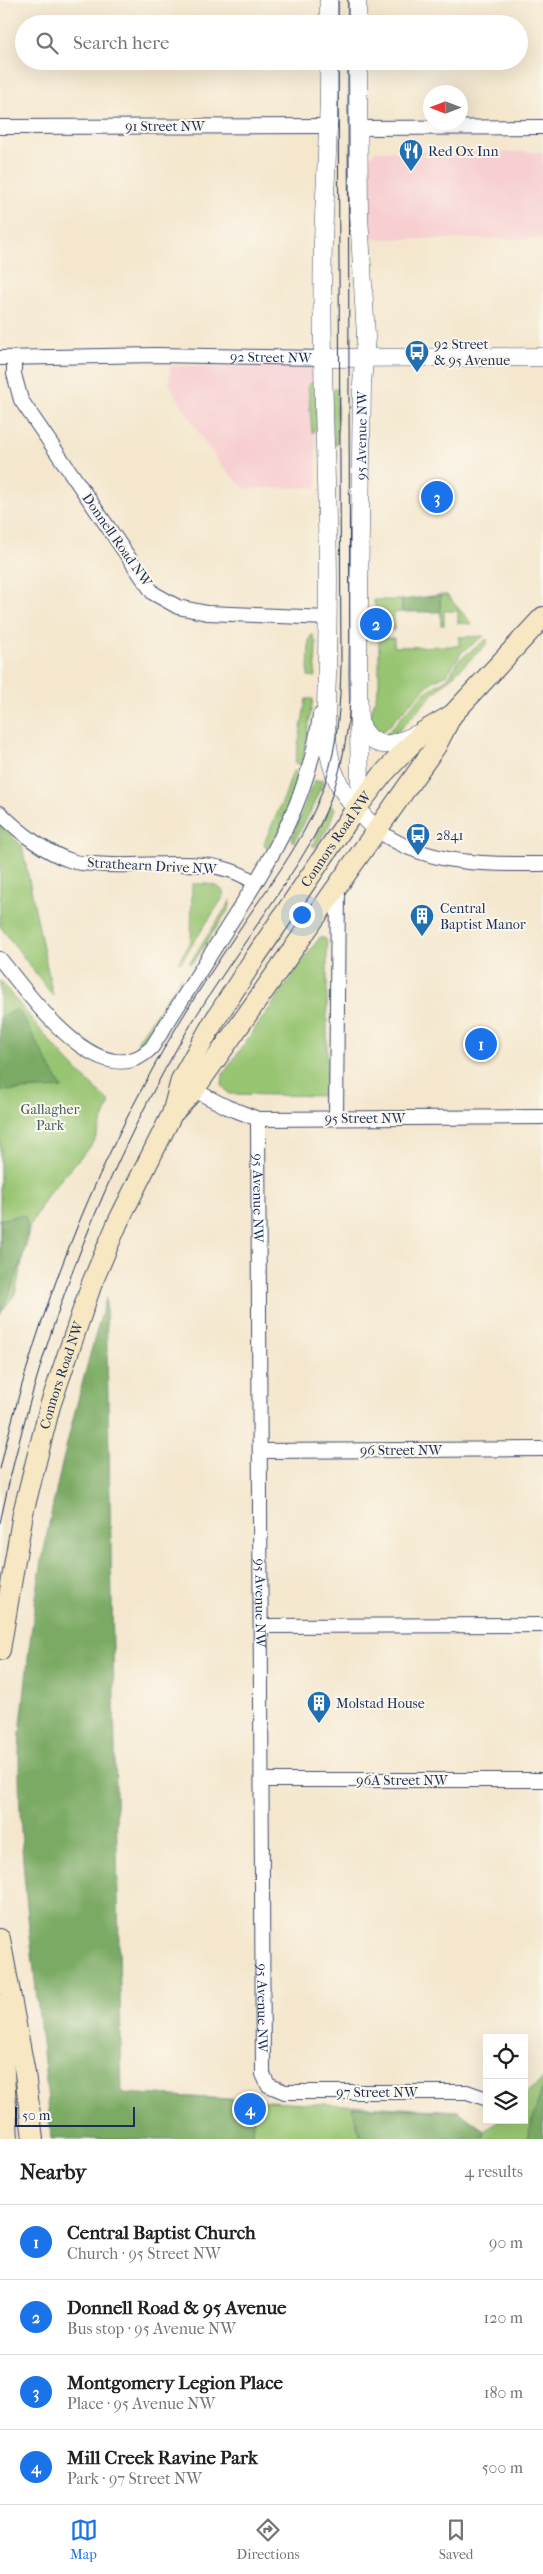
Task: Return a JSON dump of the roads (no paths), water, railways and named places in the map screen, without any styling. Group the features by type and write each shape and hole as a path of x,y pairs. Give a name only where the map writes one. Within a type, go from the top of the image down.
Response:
{"main road":[{"name":"Connors Road NW","path":"172,1114 194,1090 436,746 452,715 543,617"},
{"name":"Connors Road NW","path":"0,1650 21,1522 33,1465 50,1406 96,1275 118,1222 172,1114 181,1080 213,1023 355,810 383,774 423,732 452,715"},
{"path":"0,1939 25,2073 33,2139"},
{"path":"0,2005 8,2139"}],"street":[{"path":"329,0 329,15"},
{"path":"357,0 358,15"},
{"path":"330,70 330,126 323,243 328,618 325,722 328,752 339,784 355,810 376,829 407,847 435,857 459,862 543,864"},
{"name":"95 Avenue NW","path":"355,810 360,786 359,722 365,303 359,215 358,70"},
{"name":"91 Street NW","path":"0,127 330,126"},
{"path":"359,128 543,127"},
{"name":"92 Street NW","path":"7,358 155,355 324,358 543,357"},
{"name":"Donnell Road NW","path":"7,358 14,374 20,400 153,593 178,607 207,613 328,618"},
{"path":"0,959 40,1009 65,1034 83,1047 110,1060 135,1059 145,1054 152,1047 286,831 302,792 315,748 327,675"},
{"path":"359,722 367,737 379,744 397,743 423,732"},
{"name":"Strathearn Drive NW","path":"0,813 18,830 44,849 73,862 123,866 195,865 238,872 255,883"},
{"path":"336,1118 338,884"},
{"name":"95 Street NW","path":"194,1090 227,1107 258,1118 543,1117"},
{"name":"95 Avenue NW","path":"258,1118 263,2074 268,2085"},
{"name":"96 Street NW","path":"260,1451 543,1449"},
{"path":"261,1626 543,1625"},
{"name":"96A Street NW","path":"262,1780 543,1780"},
{"name":"97 Street NW","path":"268,2085 285,2092 467,2092 483,2098"}],"tram line":[{"path":"338,0 338,15"},
{"path":"348,0 348,15"},
{"path":"0,1469 12,1419 42,1320 99,1176 145,1083 180,1022 217,963 278,874 309,821 325,783 333,754 338,725 341,665 338,70"},
{"path":"0,1523 31,1397 50,1335 71,1274 121,1156 181,1041 213,989 283,887 315,835 323,819 340,769 350,700 348,70"}],"place":[{"name":"Red Ox Inn","path":"411,172"},
{"name":"92 Street & 95 Avenue","path":"417,373"},
{"name":"Montgomery Legion Place","path":"437,497"},
{"name":"Donnell Road & 95 Avenue","path":"376,624"},
{"name":"2841","path":"418,856"},
{"name":"Central Baptist Manor","path":"422,937"},
{"name":"Central Baptist Church","path":"481,1044"},
{"name":"Molstad House","path":"319,1724"},
{"name":"Mill Creek Ravine Park","path":"250,2109"}],"park label":[{"name":"Gallagher Park","path":"50,1118"}]}
